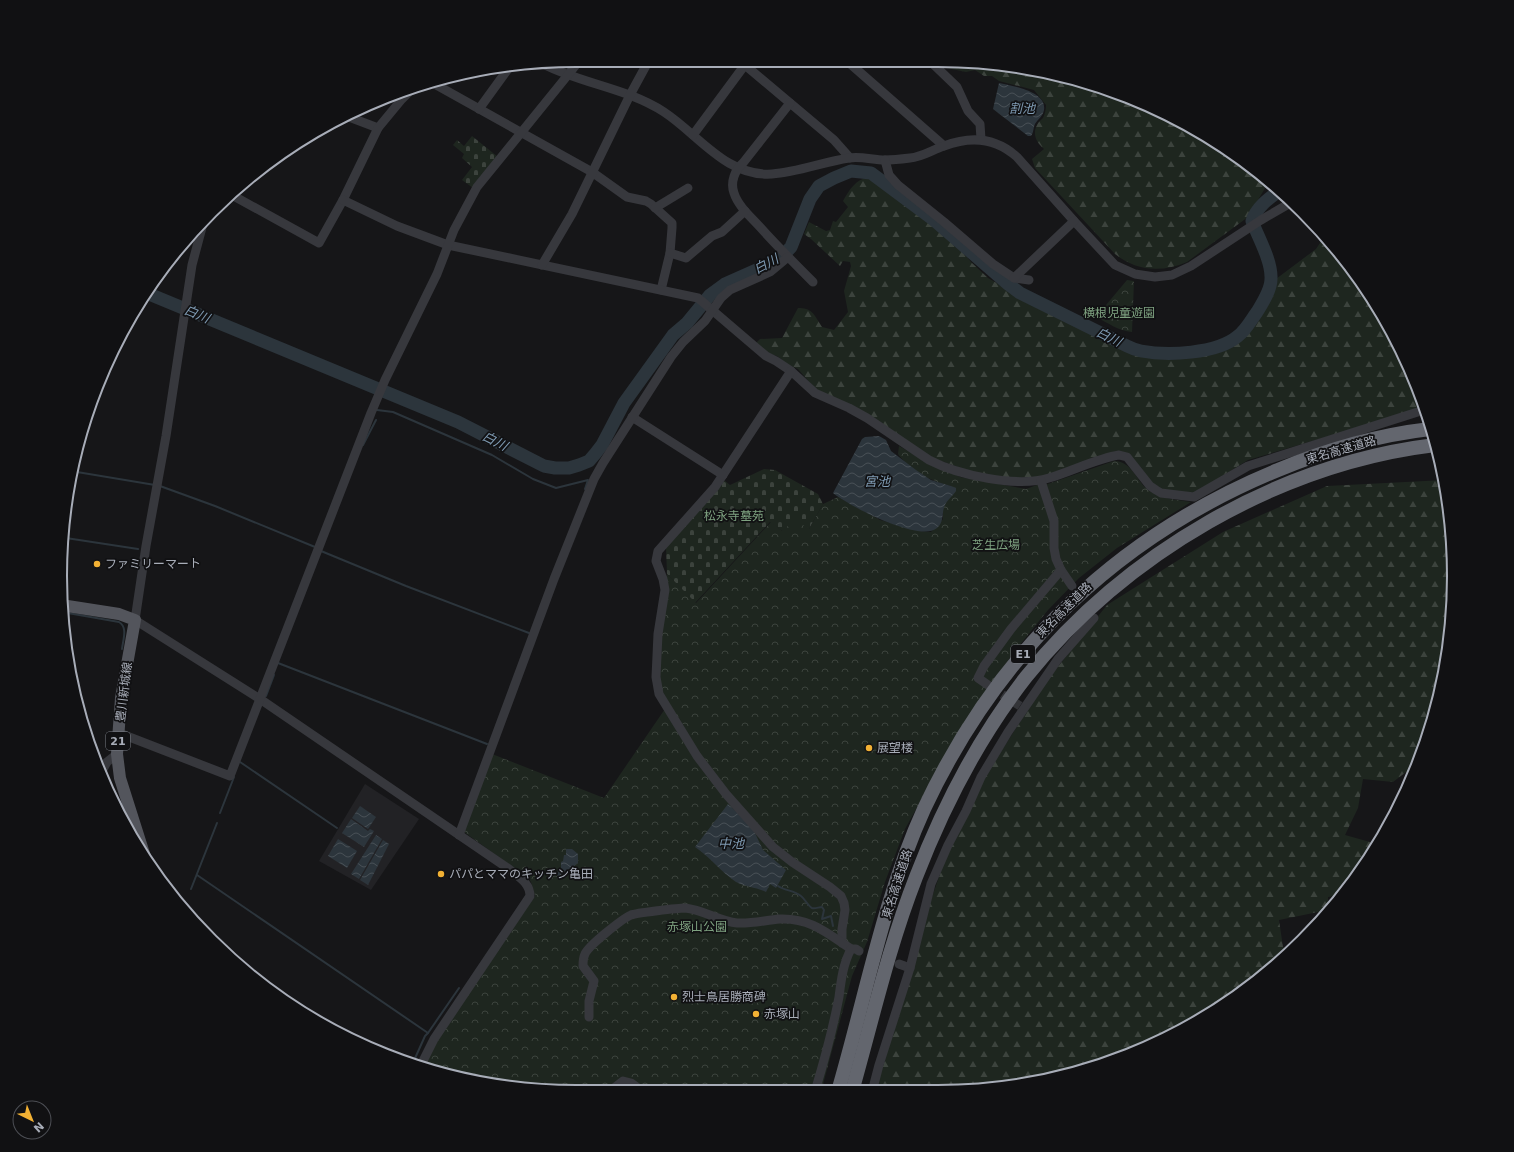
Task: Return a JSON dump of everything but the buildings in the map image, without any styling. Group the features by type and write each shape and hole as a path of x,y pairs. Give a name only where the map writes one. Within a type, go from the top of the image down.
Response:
{"highway":[{"name":"東名高速道路","path":"840,1085 895,886 924,811 945,767 969,726 1001,680 1036,638 1074,598 1097,578 1149,539 1190,512 1255,479 1320,454 1392,435 1426,430"},
{"name":"東名高速道路","path":"854,1085 885,968 918,870 946,807 970,761 999,715 1026,678 1057,643 1114,587 1182,538 1220,516 1293,481 1358,460 1430,446"},
{"path":"864,1085 883,995 885,968"}],"main road":[{"path":"68,606 119,614 135,620"},
{"name":"豊川新城線","path":"135,620 121,698 117,754 120,778 138,835"}],"street":[{"path":"119,733 230,776 378,397 437,274 454,230 477,186 574,67"},
{"path":"542,265 572,214 630,94 645,67"},
{"path":"693,135 741,67"},
{"path":"750,67 834,140 850,158"},
{"path":"854,67 944,146"},
{"path":"936,67 960,91 968,111 980,124 981,139"},
{"path":"553,68 630,94 665,113 730,164 750,172 774,174 850,158 885,160 911,158 966,139 981,139 995,143 1010,151 1115,265 1135,274 1155,277 1172,275 1191,266 1287,205"},
{"path":"479,109 506,72"},
{"path":"438,86 592,172 627,197 646,202 672,223 670,254 661,290"},
{"path":"236,197 319,243 343,200 378,128 404,97"},
{"path":"790,103 743,163 737,168 734,176 733,192 745,211 788,257 814,282"},
{"path":"353,118 378,128"},
{"path":"885,160 889,175 898,186 994,264 1014,278 1029,280"},
{"path":"655,208 688,188"},
{"path":"343,200 397,226 448,245 698,298 766,356 791,371 814,393 849,408 867,418 929,460 953,471 975,476 1027,483 1041,481 1119,455 1127,457 1150,486 1156,490 1169,494 1194,497 1248,466 1420,411"},
{"path":"670,254 686,258 712,236 722,232 745,211"},
{"path":"1014,278 1074,222"},
{"path":"201,232 192,264 166,436 146,546 135,620 260,699 509,869 525,882 530,891 530,896 434,1039 423,1061"},
{"path":"459,835 512,689 594,479 671,357 683,342 705,321 711,310 721,298 730,290 770,272 788,257"},
{"path":"791,371 715,487 658,551 656,562 663,579 664,590 658,641 656,677 659,694 697,756 726,794 773,847 841,896 845,910 842,929 842,943"},
{"path":"632,417 723,475"},
{"path":"1041,481 1054,521 1054,548 1061,570 1072,586"},
{"path":"988,685 978,678 984,666 1011,629 1061,570"},
{"path":"874,1085 910,968 930,884 981,777 1022,707 1058,659 1094,618"},
{"path":"104,767 107,762 117,754"},
{"path":"589,1017 589,1001 594,980 583,966 585,953 612,927 632,914 684,908 701,911 727,921 738,923 780,919 797,920 809,923 855,950 841,976 839,996 826,1057 817,1085"},
{"path":"899,964 910,968"},
{"path":"618,1085 623,1081 634,1085"}],"shaded area":[{"path":"365,784 419,819 371,890 319,861"}],"green space":[{"path":"947,68 971,68 1004,71 1070,84 1102,94 1163,119 1193,135 1248,172 1266,186 1248,217 1187,262 1178,266 1159,269 1140,267 1123,260 1115,254 1035,168 1032,159 1044,149 1039,144 1035,132 1038,123 1044,116 1046,105 1034,90 999,81 992,76 984,76 975,70 966,72"},
{"path":"472,136 498,157 473,188 462,180 472,167 462,158 464,154 453,145 457,140 464,146"},
{"path":"869,177 899,196 932,220 988,278 1023,298 1065,316 1140,356 1171,356 1215,349 1239,337 1259,310 1267,296 1272,282 1316,249 1322,241 1342,266 1379,322 1395,351 1419,409 1248,460 1195,493 1168,492 1153,486 1117,451 1049,475 1021,481 974,473 928,456 817,391 798,369 789,365 777,356 767,353 756,343 760,339 782,338 798,308 807,309 813,313 822,327 834,330 848,312 844,291 851,266 850,262 843,261 840,266 804,234 809,222 826,231 830,230 833,221 836,222 848,207 843,201 850,189 864,178"},
{"name":"横根児童遊園","path":"1127,280 1134,281 1132,332 1118,328 1096,317"},
{"name":"赤塚山公園","path":"899,446 960,477 1026,489 1037,485 1045,485 1114,461 1126,465 1151,492 1165,498 1191,502 1117,548 1079,578 1048,610 1011,656 935,775 905,829 885,882 867,942 852,976 823,1085 543,1084 510,1081 477,1075 426,1062 436,1041 535,896 531,882 528,878 464,832 492,754 604,798 667,706 658,676 667,574 696,603 771,522 782,531 795,520 809,529 823,504 838,497 880,520 919,531 931,532 943,519 943,508 951,486 924,476 904,461 898,454"},
{"name":"松永寺墓苑","path":"764,469 775,470 818,494 823,504 809,529 782,531 770,522 695,603 667,574 666,547 722,481 725,481 730,485"},
{"path":"1438,480 1443,510 1446,543 1446,609 1443,642 1430,708 1408,770 1393,782 1363,779 1358,808 1345,835 1371,842 1342,886 1334,896 1328,897 1328,903 1322,911 1279,920 1283,947 1285,948 1248,980 1192,1017 1163,1033 1133,1046 1070,1068 1004,1081 971,1084 878,1085 932,897 947,854 984,778 1045,683 1107,605 1223,532 1327,486"}],"water":[{"name":"割池","path":"999,83 1028,90 1040,98 1044,110 1042,116 1035,124 1031,136 1028,136 993,109"},
{"name":"宮池","path":"879,436 886,440 891,451 916,470 931,480 956,488 956,491 945,505 941,523 937,528 928,531 916,531 901,527 868,514 833,493 862,439 865,437"},
{"name":"中池","path":"728,804 754,831 763,850 786,870 776,888 770,884 766,892 736,882 695,847"},
{"path":"360,806 376,817 368,829 352,818"},
{"path":"351,819 368,831 370,829 374,831 364,847 342,833"},
{"path":"376,835 382,839 359,879 351,874"},
{"path":"338,839 357,851 347,868 328,856"},
{"path":"383,840 389,844 368,885 360,880"},
{"path":"566,849 572,849 578,854 578,863 574,866 573,871 569,874 560,875 557,879 558,868 561,868 561,862 563,861 564,855 566,855"}],"waterway":[{"name":"白川","path":"152,295 458,422 544,466 569,468 589,461 595,454 602,445 624,403 673,335 687,323 710,295 725,284 779,260 791,247 810,199 819,186 851,171 871,173 934,220 1020,293 1132,348 1152,353 1191,352 1218,347 1229,342 1244,331 1257,312 1271,283 1271,272 1267,257 1252,221 1259,208 1275,194"},
{"path":"377,410 393,412 492,455 533,479 556,488 588,480 585,489"},
{"path":"363,445 376,420"},
{"path":"78,472 155,485"},
{"path":"160,486 215,506 315,547"},
{"path":"68,538 138,549"},
{"path":"321,551 406,586 529,633"},
{"path":"68,613 119,622 122,624 124,630 122,649"},
{"path":"278,663 487,744"},
{"path":"266,696 274,675"},
{"path":"240,762 337,828"},
{"path":"220,813 234,777"},
{"path":"191,889 217,823"},
{"path":"197,875 428,1033"},
{"path":"778,886 798,894 812,908 822,907 824,910 822,919 831,916 833,926"},
{"path":"415,1059 425,1036 459,988"}],"tunnel":[{"path":"991,687 1020,706"}],"place":[{"name":"ファミリーマート","path":"97,564"},
{"name":"展望楼","path":"869,748"},
{"name":"パパとママのキッチン亀田","path":"441,874"},
{"name":"烈士鳥居勝商碑","path":"674,997"},
{"name":"赤塚山","path":"756,1014"}],"park label":[{"name":"芝生広場","path":"996,545"}]}
